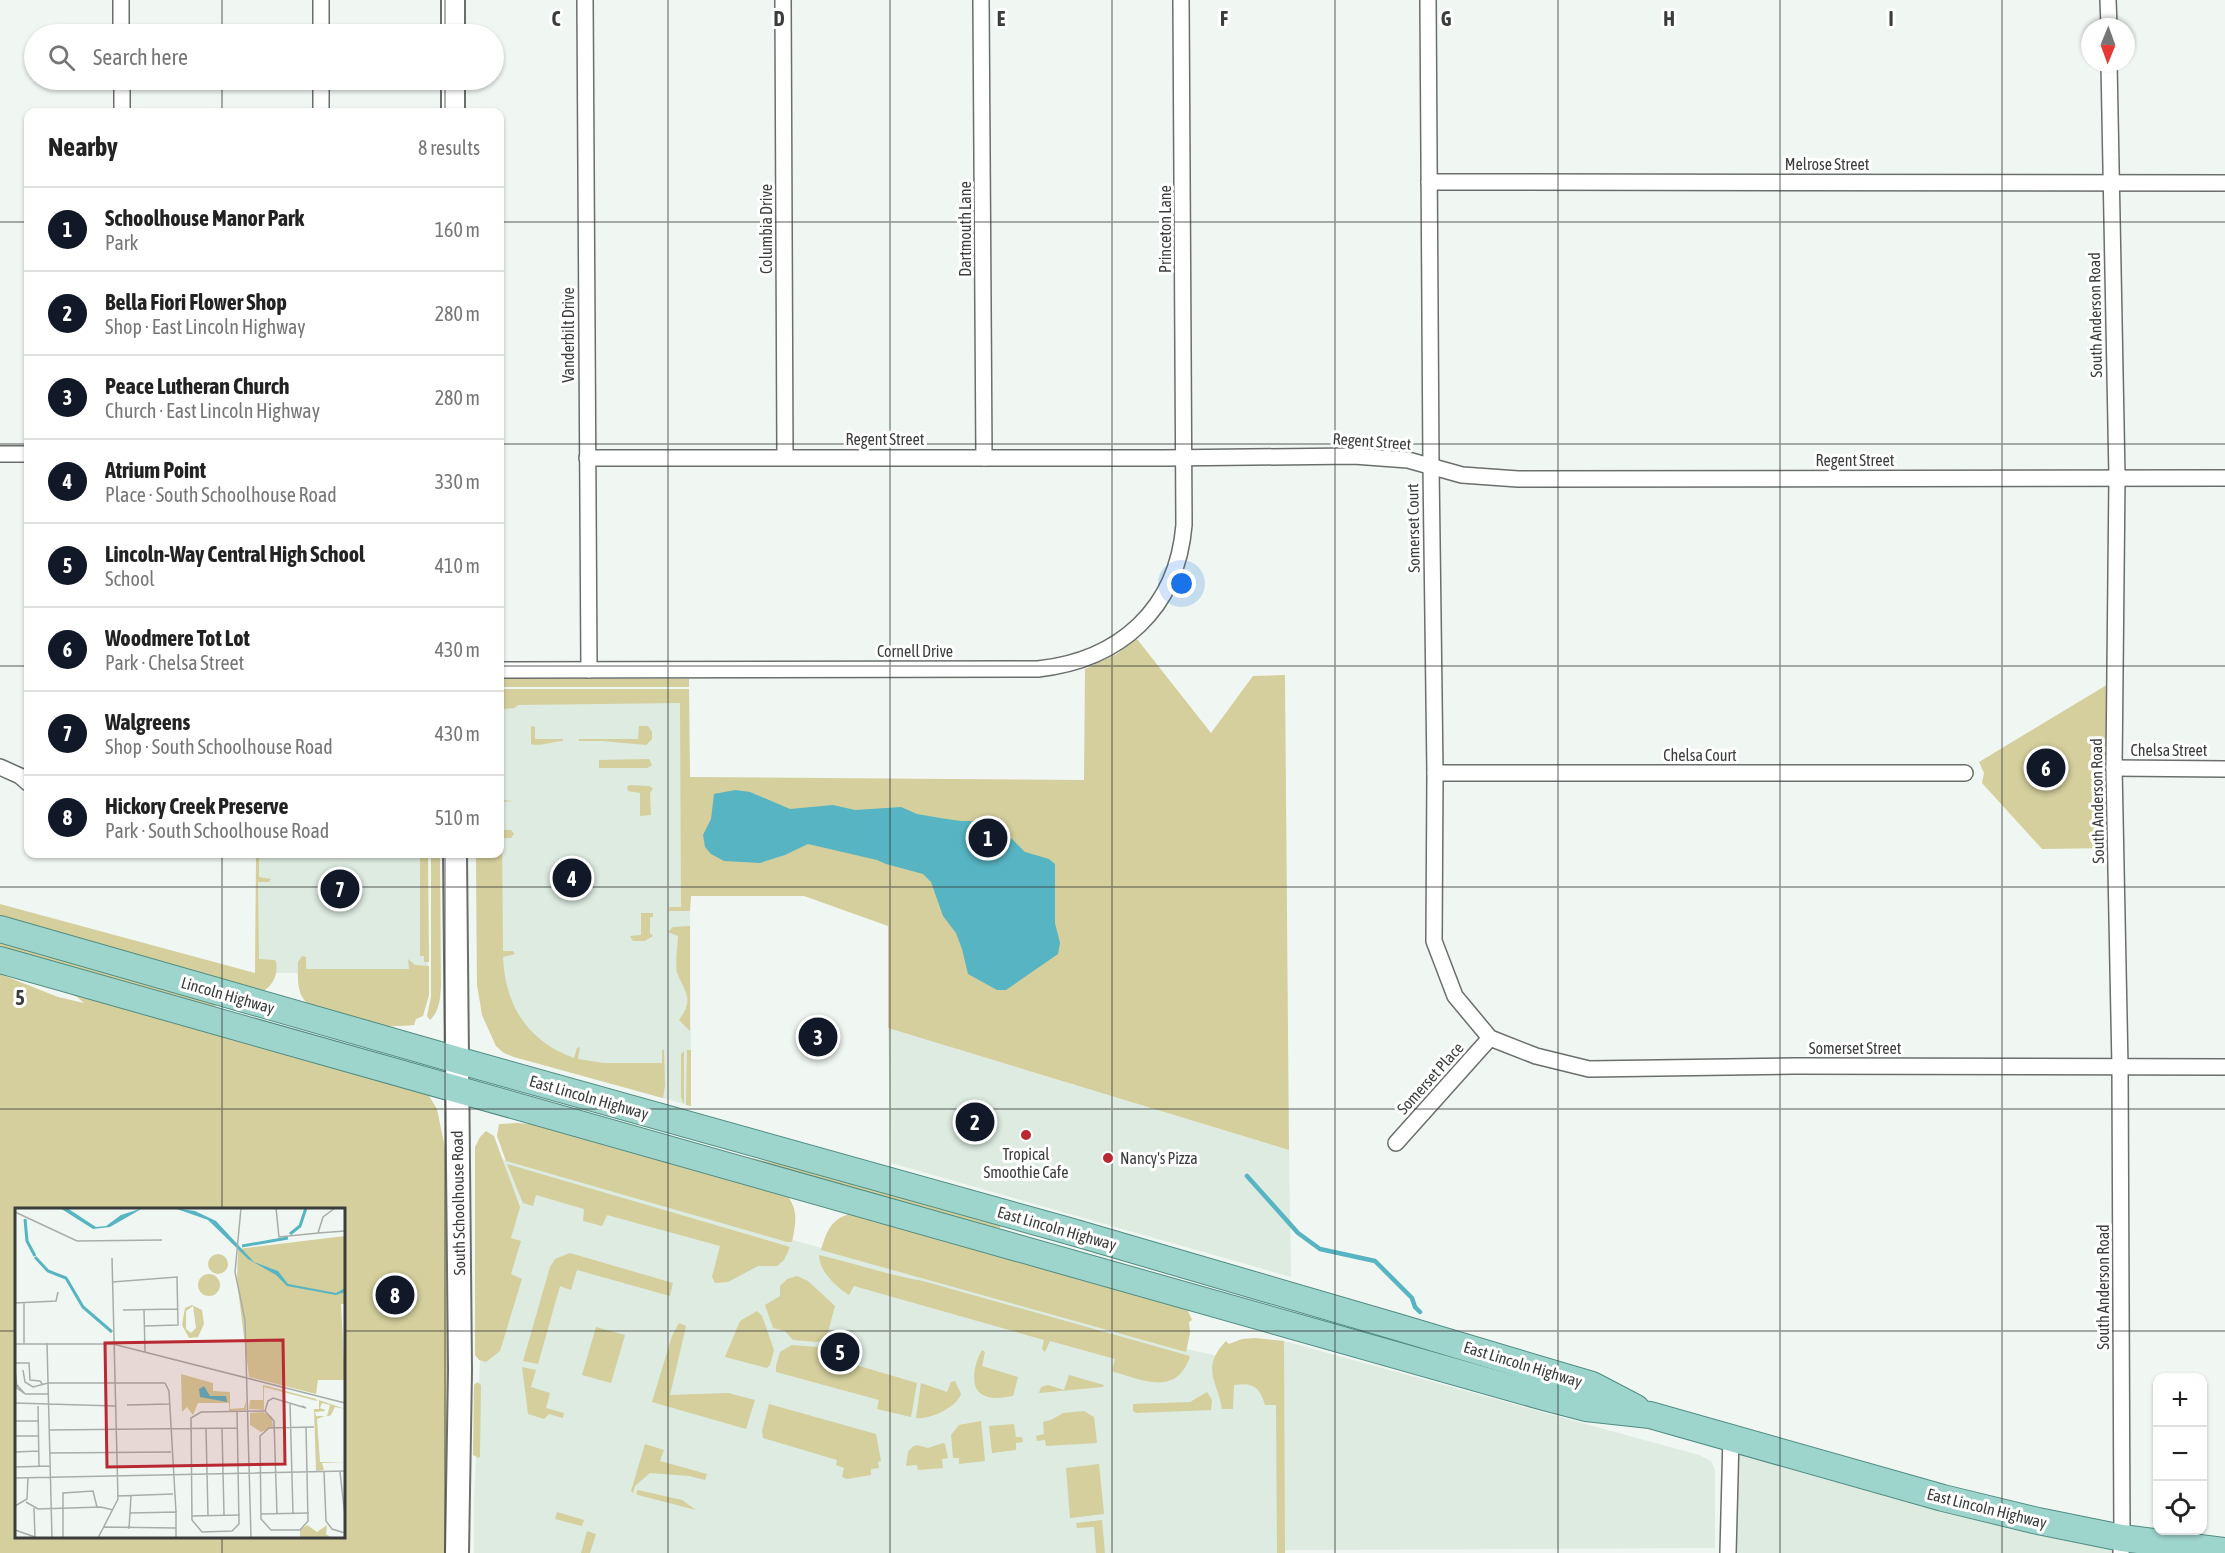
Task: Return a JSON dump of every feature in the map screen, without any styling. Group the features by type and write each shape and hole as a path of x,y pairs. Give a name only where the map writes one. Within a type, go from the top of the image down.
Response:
{"main road":[{"name":"Lincoln Highway","path":"0,929 457,1060"},
{"name":"Lincoln Highway","path":"0,960 457,1090"},
{"name":"East Lincoln Highway","path":"457,1060 1046,1225 1394,1326 1592,1385 1650,1415"},
{"name":"East Lincoln Highway","path":"457,1090 1587,1408 1650,1415 1943,1498 2038,1521 2121,1546 2225,1551"}],"street":[{"path":"121,0 121,24"},
{"path":"321,0 321,24"},
{"path":"453,0 453,24"},
{"name":"Vanderbilt Drive","path":"585,0 589,670"},
{"name":"Columbia Drive","path":"783,0 785,457"},
{"name":"Dartmouth Lane","path":"981,0 984,458"},
{"name":"Princeton Lane","path":"1181,0 1185,458"},
{"name":"Somerset Court","path":"1428,0 1435,773 1434,941 1455,996 1490,1038"},
{"path":"2108,0 2109,18"},
{"name":"South Anderson Road","path":"2109,72 2117,477 2114,768 2120,1067 2121,1546"},
{"path":"122,90 122,108"},
{"path":"321,90 321,108"},
{"path":"453,90 453,108"},
{"name":"Melrose Street","path":"1429,182 2225,183"},
{"path":"0,454 24,454"},
{"name":"Regent Street","path":"587,458 1354,456 1408,460 1462,476 1518,479 2225,478"},
{"name":"Cornell Drive","path":"504,670 1038,669 1064,666 1085,660 1105,651 1138,626 1153,609 1172,576 1182,543 1185,458"},
{"path":"0,767 24,780"},
{"name":"Chelsa Street","path":"2114,768 2225,769"},
{"name":"Chelsa Court","path":"1435,773 1965,773"},
{"name":"South Schoolhouse Road","path":"456,858 460,1381 457,1553"},
{"name":"Somerset Street","path":"1490,1038 1536,1056 1589,1069 1794,1066 2225,1067"},
{"name":"Somerset Place","path":"1396,1143 1490,1038"},
{"path":"1728,1553 1731,1437"}],"shaded area":[{"path":"1137,639 1211,733 1253,676 1285,675 1289,1150 888,1028 888,926 804,896 691,896 690,911 669,911 669,907 681,907 680,703 518,705 514,708 504,709 504,689 689,689 690,777 1084,780 1085,669 1117,654"},
{"path":"504,679 689,679 689,687 504,687"},
{"path":"2110,683 2111,848 2042,849 1982,783 1984,773 1979,762"},
{"path":"504,689 689,689 691,1106 504,1053 496,1046 482,1015 477,985 476,858 504,858"},
{"path":"531,726 535,727 535,739 563,739 563,741 531,744"},
{"path":"639,726 648,726 652,732 652,739 646,745 579,741 579,739 638,739"},
{"path":"649,759 652,765 647,768 599,768 599,760"},
{"path":"630,785 653,788 650,793 651,815 640,816 640,793 628,791 627,787"},
{"path":"504,830 511,830 514,834 511,838 504,838"},
{"path":"256,858 427,858 428,973 256,973"},
{"path":"256,858 259,858 259,877 271,879 269,882 258,882 259,959 276,961 276,975 261,993 0,920 0,904 255,973"},
{"path":"420,858 428,858 429,962 424,962 424,956 420,956"},
{"path":"431,858 440,858 441,986 438,1008 430,1020 427,1016 431,997"},
{"path":"476,858 502,858 503,951 513,951 515,954 503,957 505,974 508,991 522,1019 543,1042 558,1051 574,1058 577,1048 580,1047 578,1059 604,1063 662,1063 664,1049 663,1098 504,1053 496,1046 482,1015 477,985"},
{"path":"641,913 653,913 653,917 650,917 650,933 653,936 645,941 633,941 630,936 641,935"},
{"path":"690,926 690,1031 679,1020 684,1013 687,997 677,972 678,936 668,932 673,927"},
{"path":"0,939 217,1001 215,1007 145,991 0,950"},
{"path":"302,956 306,957 306,969 409,969 408,959 415,965 429,966 429,995 423,1016 416,1019 414,1025 382,1026 318,1010 306,1002 299,988 298,962"},
{"path":"0,974 58,997 84,1003 77,997 54,987 428,1094 437,1109 446,1153 451,1553 0,1553"},
{"path":"888,1028 1289,1150 1291,1277 891,1163"},
{"path":"687,1050 691,1050 691,1106 686,1105"},
{"path":"684,1051 684,1104 681,1097 681,1054"},
{"path":"499,1124 544,1125 785,1193 793,1205 795,1216 792,1242 506,1161 497,1136"},
{"path":"486,1131 494,1136 520,1207 511,1238 521,1241 511,1274 522,1279 500,1351 486,1362 479,1360 475,1355 475,1147"},
{"path":"741,1156 836,1176 1001,1224 1000,1228 962,1220 740,1160"},
{"path":"497,1158 1178,1347 1284,1371 1284,1341 1699,1455 1711,1461 1715,1470 1715,1548 1286,1550 1285,1553 474,1553 482,1314"},
{"path":"507,1164 790,1247 784,1260 777,1266 758,1266 728,1282 715,1283 712,1277 720,1246 607,1215 602,1226 583,1221 584,1209 536,1195 533,1206 523,1203"},
{"path":"854,1213 1180,1305 1188,1311 1192,1320 1189,1322 1190,1333 1186,1352 821,1250 835,1221"},
{"path":"570,1253 673,1283 670,1296 577,1270 571,1290 560,1286 538,1364 523,1361 550,1267 555,1259"},
{"path":"819,1255 923,1281 1190,1356 1177,1377 1168,1381 1136,1379 1114,1372 1112,1370 1115,1359 1050,1341 1045,1352 1042,1349 1044,1340 854,1286 849,1295 829,1278 822,1267"},
{"path":"797,1276 808,1281 835,1306 826,1339 817,1342 793,1340 785,1331 773,1328 765,1305 780,1296 780,1286 787,1279"},
{"path":"757,1311 762,1316 774,1350 767,1368 725,1357 740,1321"},
{"path":"679,1323 686,1326 670,1395 728,1393 755,1400 746,1429 652,1402 672,1336"},
{"path":"596,1327 625,1335 611,1383 582,1375"},
{"path":"1242,1339 1284,1341 1285,1553 1277,1553 1276,1405 1265,1405 1261,1394 1255,1387 1241,1384 1234,1385 1233,1409 1222,1409 1213,1375 1214,1359 1226,1341 1229,1344"},
{"path":"792,1345 825,1346 822,1355 917,1383 911,1417 877,1409 879,1400 776,1372 780,1352"},
{"path":"982,1350 985,1352 982,1366 1018,1377 1013,1396 991,1398 977,1390 974,1377"},
{"path":"522,1367 536,1370 531,1387 550,1393 546,1408 564,1413 563,1418 549,1414 544,1419 528,1414"},
{"path":"1069,1375 1104,1385 1103,1387 1039,1393 1041,1387 1048,1385 1064,1390"},
{"path":"955,1381 961,1394 954,1404 935,1415 916,1418 921,1383 947,1392 951,1382"},
{"path":"477,1382 481,1385 479,1458 473,1455 474,1385"},
{"path":"1207,1392 1212,1400 1211,1410 1136,1413 1133,1411 1133,1404 1190,1402"},
{"path":"769,1404 876,1434 881,1461 878,1462 879,1468 871,1469 871,1475 847,1479 842,1477 844,1468 836,1465 837,1460 763,1438 762,1431"},
{"path":"1084,1411 1094,1417 1097,1443 1046,1446 1045,1440 1037,1441 1036,1436 1044,1434 1043,1422 1063,1413"},
{"path":"981,1421 985,1461 959,1464 959,1458 953,1458 951,1435 959,1425"},
{"path":"1014,1424 1016,1437 1022,1437 1023,1442 1016,1443 1016,1450 992,1453 989,1426"},
{"path":"1734,1441 2118,1541 2117,1553 1732,1553"},
{"path":"943,1443 948,1458 942,1459 943,1468 918,1470 917,1465 906,1466 908,1452 912,1447 917,1445 928,1448"},
{"path":"645,1444 664,1450 660,1461 707,1474 705,1480 689,1476 650,1473 635,1486 633,1493 631,1491"},
{"path":"1099,1464 1104,1514 1070,1518 1066,1468"},
{"path":"638,1490 682,1500 696,1510 638,1495 636,1493"},
{"path":"557,1512 584,1520 582,1526 555,1519"},
{"path":"1102,1520 1105,1553 1096,1553 1094,1527 1077,1528 1076,1523"},
{"path":"587,1531 596,1534 590,1553 581,1553"}],"water":[{"path":"735,790 750,792 790,809 833,805 855,810 901,807 917,814 961,821 987,821 999,826 1025,852 1049,859 1055,864 1055,923 1060,943 1058,954 1006,990 997,990 968,974 956,933 943,916 931,882 923,874 877,860 808,844 760,863 724,861 711,854 705,847 703,835 711,819 714,794"}],"waterway":[{"path":"1247,1176 1298,1233 1320,1249 1375,1261 1412,1298 1415,1307 1420,1312"}],"place":[{"name":"Woodmere Tot Lot","path":"2046,768"},
{"name":"Schoolhouse Manor Park","path":"988,838"},
{"name":"Atrium Point","path":"572,878"},
{"name":"Walgreens","path":"340,889"},
{"name":"Peace Lutheran Church","path":"818,1037"},
{"name":"Bella Fiori Flower Shop","path":"975,1122"},
{"name":"Tropical Smoothie Cafe","path":"1026,1135"},
{"name":"Nancy's Pizza","path":"1108,1158"},
{"name":"Hickory Creek Preserve","path":"395,1295"},
{"name":"Lincoln-Way Central High School","path":"840,1352"}]}
